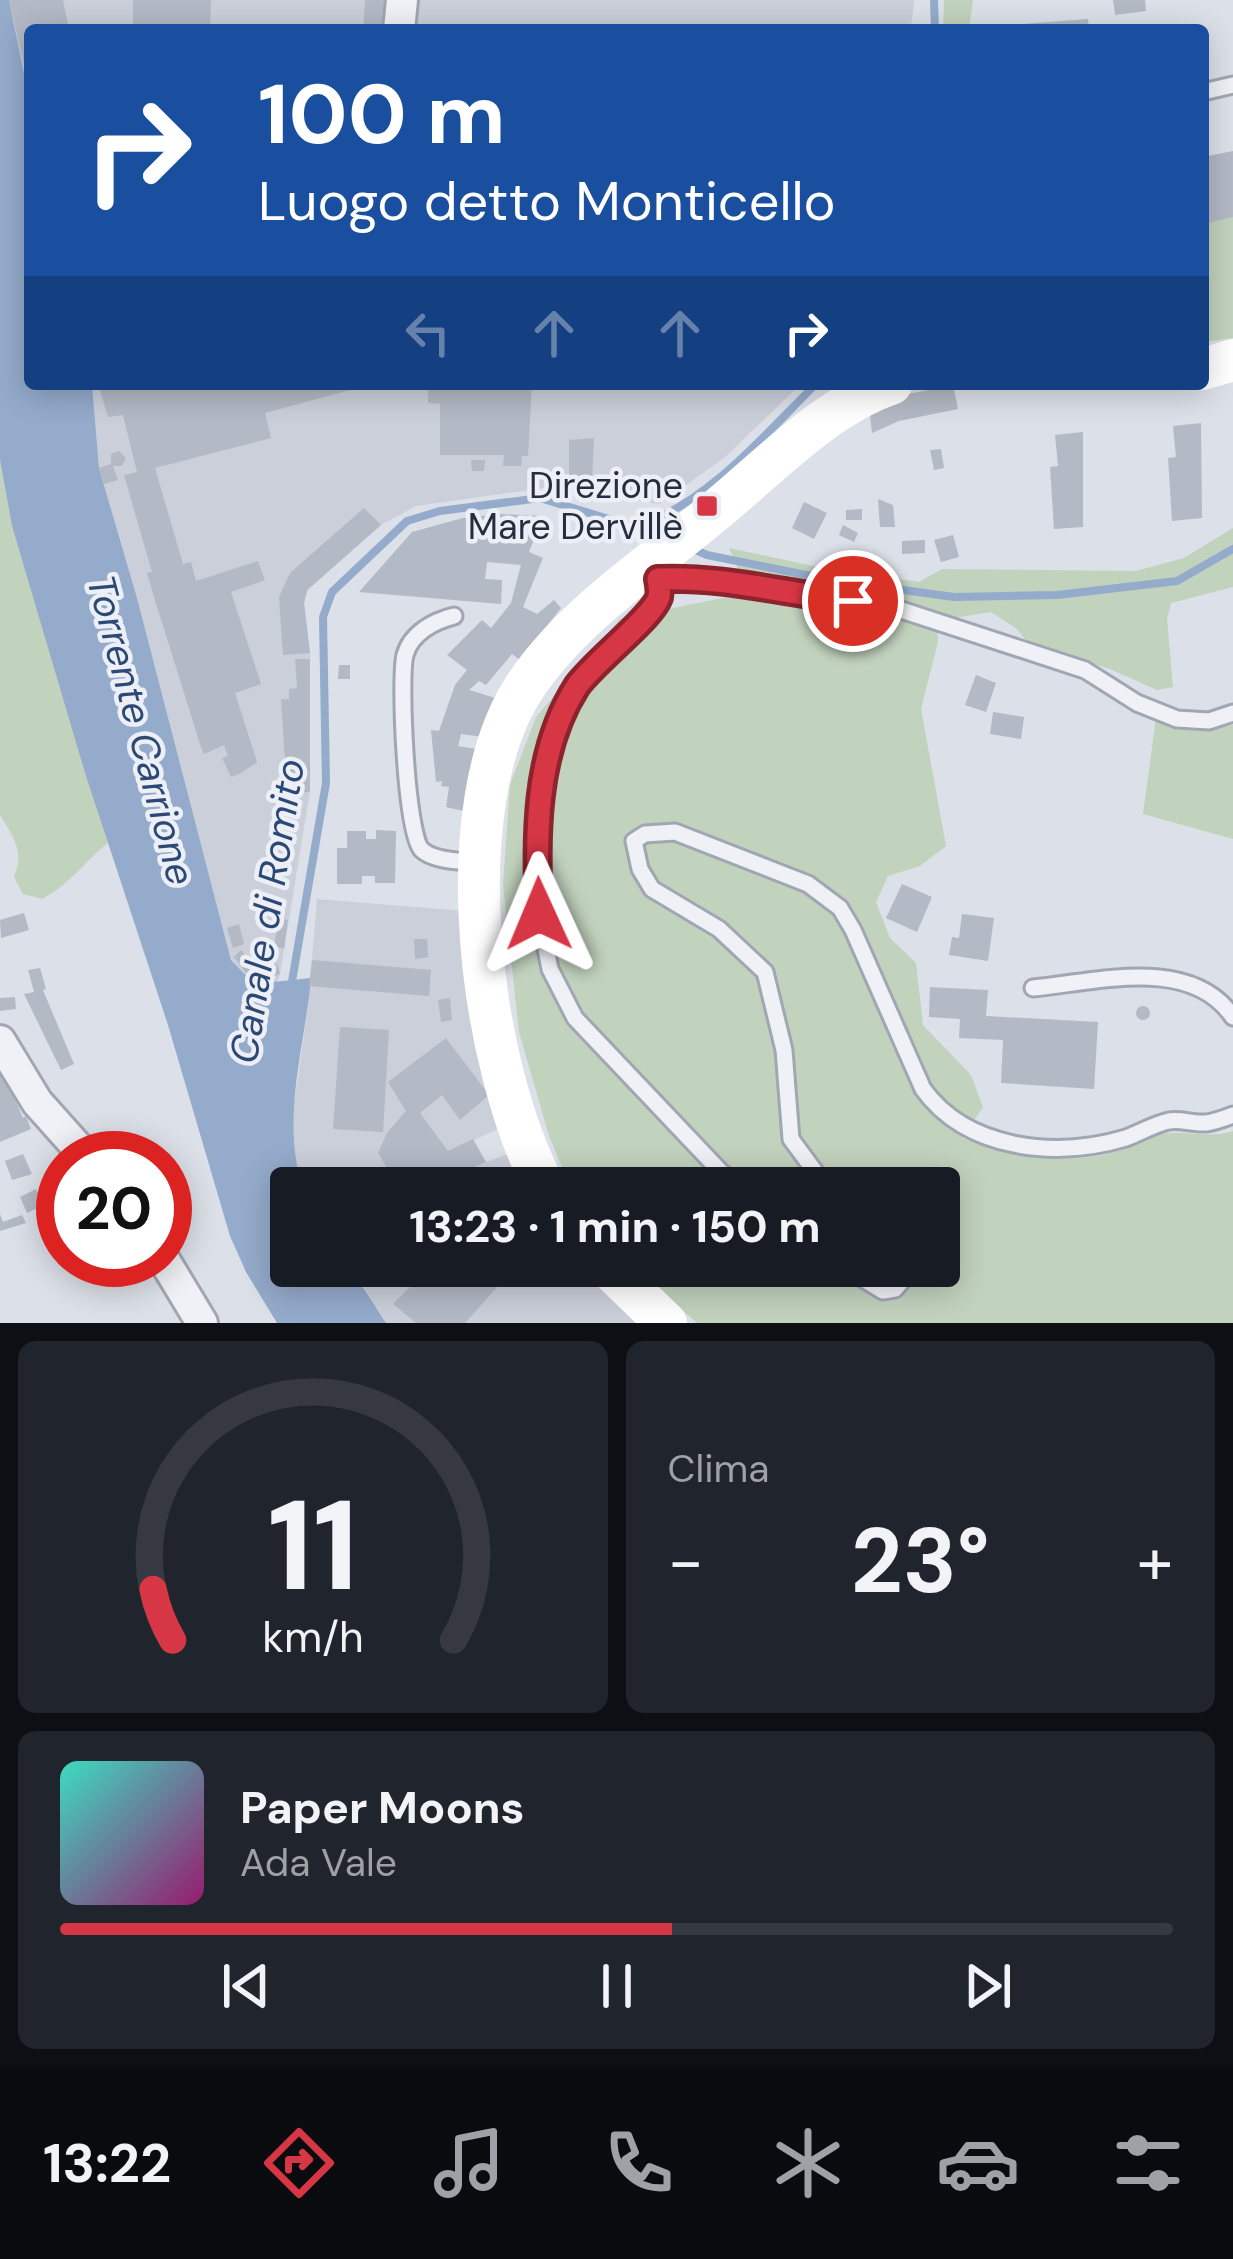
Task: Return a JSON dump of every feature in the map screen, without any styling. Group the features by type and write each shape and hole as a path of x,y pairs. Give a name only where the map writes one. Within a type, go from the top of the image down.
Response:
{"main road":[{"path":"536,1167 522,1137 489,1016 478,889 490,770 506,724 526,684 583,620 656,567 702,522 873,390"},
{"path":"629,1287 666,1323"}],"street":[{"path":"0,1041 37,1102 63,1131"},
{"path":"180,1287 202,1323"}],"lane":[{"path":"716,1167 575,1018 550,969 539,914 540,806 557,722 593,664 653,608 660,595 656,567 786,593 886,605 1085,670 1137,703 1177,719 1209,721 1233,713"},
{"path":"454,616 423,630 405,656 407,799 411,831 419,848 430,855 480,864"},
{"path":"811,1167 790,1139 784,1050 765,973 719,929 652,889 640,869 634,842 645,834 675,832 808,884 839,908 923,1088 940,1112 975,1133 1060,1149 1123,1139 1172,1120 1207,1123 1233,1115"},
{"path":"1033,988 1178,979 1201,987 1233,1017"}],"shaded area":[{"path":"9,0 389,0 387,24 24,24 24,73"},
{"path":"416,0 914,0 912,24 414,24"},
{"path":"92,390 795,390 725,457 660,504 543,488 416,506 381,525 308,590 304,603 310,653 310,792 277,983 254,984 231,960 99,468"},
{"path":"317,899 465,911 506,1125 417,1167 296,1167 291,1125"},
{"path":"515,1151 521,1167 474,1167"},
{"path":"363,1287 603,1287 639,1323 386,1323"}],"green space":[{"path":"944,0 973,0 970,24 943,24"},
{"path":"1233,213 1233,338 1209,341 1209,218"},
{"path":"0,460 12,526 108,843 42,899 23,894 14,877 18,852 0,815"},
{"path":"1233,528 1233,587 1171,603 1167,619 1173,687 1157,690 1110,669 1028,643 1017,629 991,612 942,620 936,610 938,642 921,709 946,846 920,866 888,876 876,902 890,938 916,963 923,1025 971,1075 983,1107 962,1138 1021,1155 1061,1159 1122,1150 1166,1133 1233,1131 1233,1323 697,1323 657,1287 960,1287 960,1167 562,1167 519,1032 503,885 510,785 536,717 620,619 727,597 742,578 729,548 919,582 942,569 1136,571 1184,558"},
{"path":"1156,718 1189,728 1233,725 1233,839 1143,814"}],"water":[{"name":"Torrente Carrione","path":"0,0 9,0 24,73 24,390 92,390 99,468 231,960 254,984 311,978 294,1110 297,1167 270,1167 270,1287 362,1287 386,1323 277,1323 246,1272 230,1236 12,526 0,460"}],"building":[{"path":"9,0 63,0 68,24 24,24 24,65"},
{"path":"133,0 211,0 210,24 133,24"},
{"path":"365,0 389,0 387,24 363,24"},
{"path":"1113,0 1145,0 1146,11 1115,15"},
{"path":"1088,19 1088,24 1024,24"},
{"path":"1233,151 1233,217 1209,223 1209,156"},
{"path":"100,390 350,390 265,413 271,438 155,468 183,564 191,562 196,581 258,561 265,580 231,592 261,684 235,693 257,762 231,777 222,758 228,756 224,745 204,754 201,747 147,573 152,572 124,475 137,472 123,415 108,417"},
{"path":"428,390 532,390 528,456 522,456 521,466 503,466 504,455 440,455 440,404 428,403"},
{"path":"954,390 958,409 899,421 872,433 870,415 894,397"},
{"path":"1201,423 1202,518 1172,521 1168,458 1176,457 1173,426"},
{"path":"1083,432 1083,527 1054,529 1050,467 1058,466 1055,435"},
{"path":"594,438 591,496 569,490 569,440"},
{"path":"941,449 944,468 934,470 930,450"},
{"path":"119,451 126,458 122,466 113,466 118,480 104,484 99,468 111,464 111,454"},
{"path":"471,460 485,460 484,471 472,471"},
{"path":"878,499 893,505 895,527 880,527"},
{"path":"804,502 827,513 814,539 792,528"},
{"path":"364,508 381,525 307,590 304,603 310,653 283,655 279,597 290,573"},
{"path":"862,509 862,520 846,520 846,510"},
{"path":"500,514 543,516 529,552 543,558 523,607 537,614 554,600 561,608 520,660 512,654 486,685 479,681 469,690 502,700 483,737 461,734 458,746 482,750 468,812 446,807 449,787 436,782 431,730 439,731 455,685 467,670 447,655 482,620 491,628 511,603 521,565 487,562 485,579 502,580 501,604 359,592 412,532"},
{"path":"843,525 858,533 854,542 839,535"},
{"path":"953,535 959,557 941,562 934,540"},
{"path":"925,540 925,553 902,554 902,541"},
{"path":"295,659 310,659 310,792 287,792 281,699 289,699 289,689 297,688"},
{"path":"339,665 350,665 350,679 338,679"},
{"path":"976,675 996,683 986,712 965,705"},
{"path":"993,712 1024,717 1021,739 990,734"},
{"path":"376,830 396,831 395,883 375,883 375,876 362,876 362,884 337,884 337,848 347,848 347,831 366,831 366,839 376,839"},
{"path":"902,884 932,897 917,932 886,918"},
{"path":"24,913 29,930 1,938 0,920"},
{"path":"962,914 994,918 988,961 949,955 952,937 959,938"},
{"path":"279,919 288,920 284,949 274,946"},
{"path":"239,924 244,944 233,948 227,928"},
{"path":"414,939 427,939 428,957 415,959"},
{"path":"241,950 257,969 277,964 280,974 257,982 234,957"},
{"path":"312,960 431,970 429,996 309,986"},
{"path":"40,968 43,990 74,1064 61,1070 24,994 34,992 28,970"},
{"path":"930,987 988,990 986,1016 1098,1022 1094,1089 1001,1083 1003,1040 959,1038 960,1019 929,1017"},
{"path":"15,997 16,1009 0,1011 0,998"},
{"path":"450,998 452,1020 441,1022 438,1000"},
{"path":"1143,1006 1150,1013 1143,1020 1136,1013"},
{"path":"340,1027 389,1030 383,1132 333,1129"},
{"path":"446,1038 489,1095 460,1120 442,1095 420,1113 448,1151 473,1139 486,1162 474,1167 386,1167 378,1153 387,1133 406,1111 388,1082"},
{"path":"0,1073 31,1129 0,1142"},
{"path":"23,1154 32,1174 12,1180 5,1161"},
{"path":"36,1189 36,1209 27,1213 20,1197"},
{"path":"0,1214 3,1222 22,1215 26,1223 0,1231"},
{"path":"410,1287 497,1287 465,1323 416,1323 393,1304"}],"waterway":[{"path":"934,0 935,24"},
{"path":"641,525 713,483 810,390"},
{"name":"Canale di Romito","path":"291,987 326,783 323,617 332,592 407,521 440,511 540,498 661,535"},
{"name":"Canale di Romito","path":"691,548 831,580 954,597 1057,595 1177,581 1233,549"}],"place":[{"name":"Direzione Mare Dervillè","path":"707,506"}],"route":[{"path":"539,914 540,806 557,722 593,664 653,608 660,595 658,579 706,577 853,601"}]}
